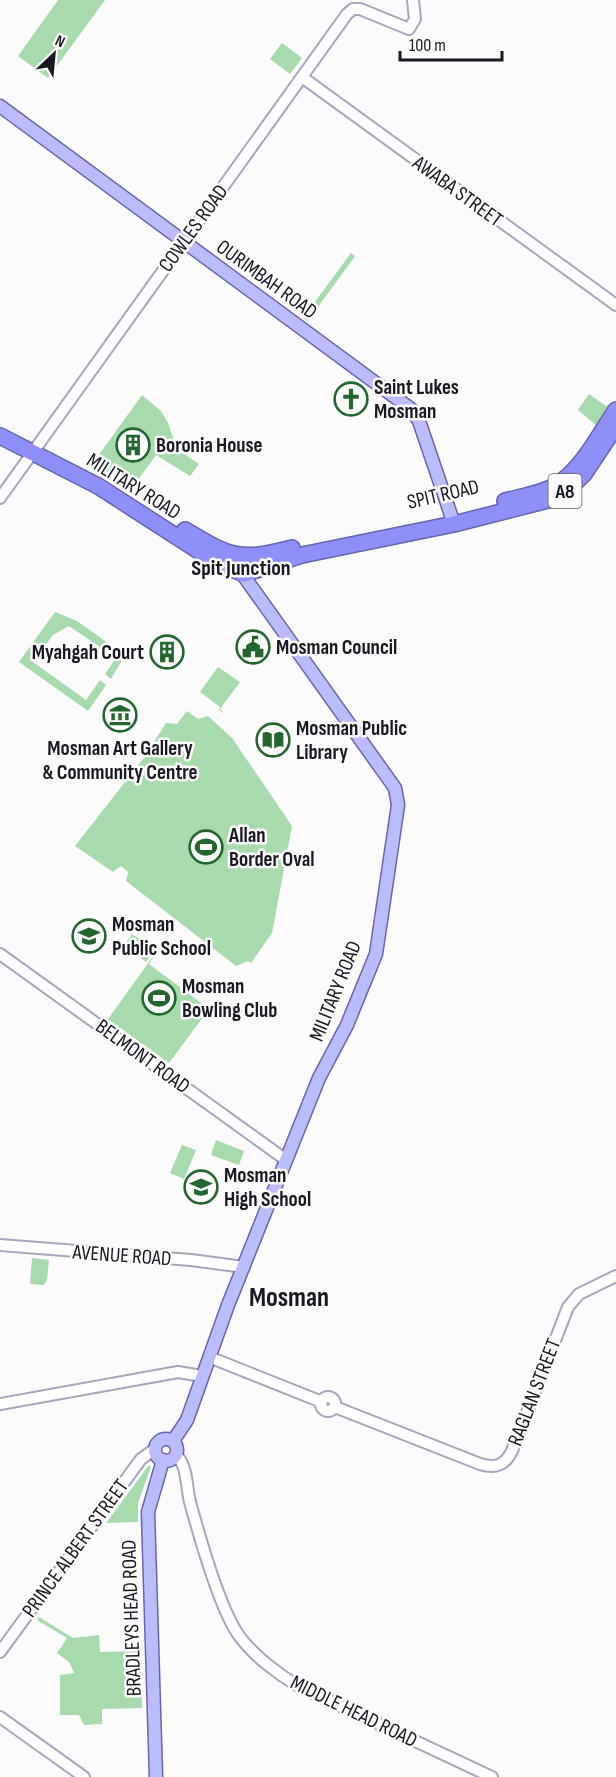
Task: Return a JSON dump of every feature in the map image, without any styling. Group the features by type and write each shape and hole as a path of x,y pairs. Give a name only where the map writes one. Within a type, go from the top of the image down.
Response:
{"highway":[{"name":"SPIT ROAD","path":"244,574 302,555 453,519 552,487 581,460 616,410"},
{"name":"MILITARY ROAD","path":"0,426 219,564 244,574"},
{"name":"SPIT ROAD","path":"242,557 275,553 538,504 562,493 584,474 616,426"},
{"name":"MILITARY ROAD","path":"0,436 35,448 108,480 226,554 242,557"}],"main road":[{"name":"OURIMBAH ROAD","path":"0,106 411,409 419,421 453,519"},
{"name":"MILITARY ROAD","path":"173,1441 187,1419 208,1357 319,1078 347,1025 376,954 398,797 382,768 244,574 214,553 200,539"},
{"path":"244,574 252,564 275,553"},
{"path":"163,1439 173,1441 176,1446 176,1455 171,1459 159,1455 163,1439"},
{"name":"BRADLEYS HEAD ROAD","path":"156,1777 148,1512 159,1455"}],"street":[{"name":"COWLES ROAD","path":"0,498 183,241 353,9 381,16 409,29 415,19 413,0"},
{"name":"AWABA STREET","path":"302,77 616,305"},
{"name":"BELMONT ROAD","path":"0,954 286,1160"},
{"name":"AVENUE ROAD","path":"0,1245 191,1260 244,1268"},
{"name":"RAGLAN STREET","path":"208,1357 321,1402 330,1397 334,1400 335,1407 480,1464 493,1467 503,1464 512,1450 568,1307 579,1294 616,1276"},
{"path":"0,1404 178,1372 201,1376"},
{"name":"PRINCE ALBERT STREET","path":"0,1652 141,1459 159,1455"},
{"name":"MIDDLE HEAD ROAD","path":"176,1455 183,1463 192,1509 223,1605 242,1640 287,1680 492,1777"},
{"path":"0,1718 84,1777"}],"green space":[{"path":"58,0 105,0 48,78 18,56"},
{"path":"282,43 302,58 290,74 270,59"},
{"path":"351,253 355,256 308,321 303,318"},
{"path":"589,394 606,406 609,404 596,425 578,410"},
{"path":"142,395 161,411 177,449 199,464 190,476 156,455 132,488 93,463"},
{"path":"55,612 77,621 125,655 111,679 105,674 116,658 69,626 53,635 33,662 86,700 100,680 106,685 88,711 19,662"},
{"path":"218,667 240,682 220,709 225,714 219,710 220,707 200,692"},
{"path":"187,711 198,719 208,716 232,738 292,826 272,933 251,963 248,961 236,966 126,881 128,872 121,866 113,872 75,846 143,759 166,723 177,724"},
{"name":"Mosman Bowling Club","path":"172,930 149,964 209,1009 169,1063 108,1019"},
{"path":"132,934 155,950 146,962 124,945"},
{"path":"216,1140 244,1151 239,1165 211,1155"},
{"path":"182,1145 196,1150 184,1179 170,1173"},
{"path":"32,1258 49,1260 47,1280 44,1285 30,1284"},
{"path":"149,1465 151,1467 138,1503 138,1522 106,1523"},
{"path":"39,1617 73,1638 99,1635 100,1652 141,1651 142,1708 102,1709 102,1724 84,1725 79,1715 60,1715 60,1675 74,1673 70,1663 57,1653 67,1638 37,1620"}],"place":[{"name":"Saint Lukes Mosman","path":"351,399"},
{"name":"Boronia House","path":"133,445"},
{"name":"Mosman Council","path":"253,647"},
{"name":"Myahgah Court","path":"167,652"},
{"name":"Mosman Art Gallery & Community Centre","path":"120,715"},
{"name":"Mosman Public Library","path":"273,740"},
{"name":"Allan Border Oval","path":"206,847"},
{"name":"Mosman Public School","path":"89,936"},
{"name":"Mosman Bowling Club","path":"159,998"},
{"name":"Mosman High School","path":"201,1187"}],"district":[{"name":"Spit Junction","path":"241,567"},
{"name":"Mosman","path":"289,1297"}]}
